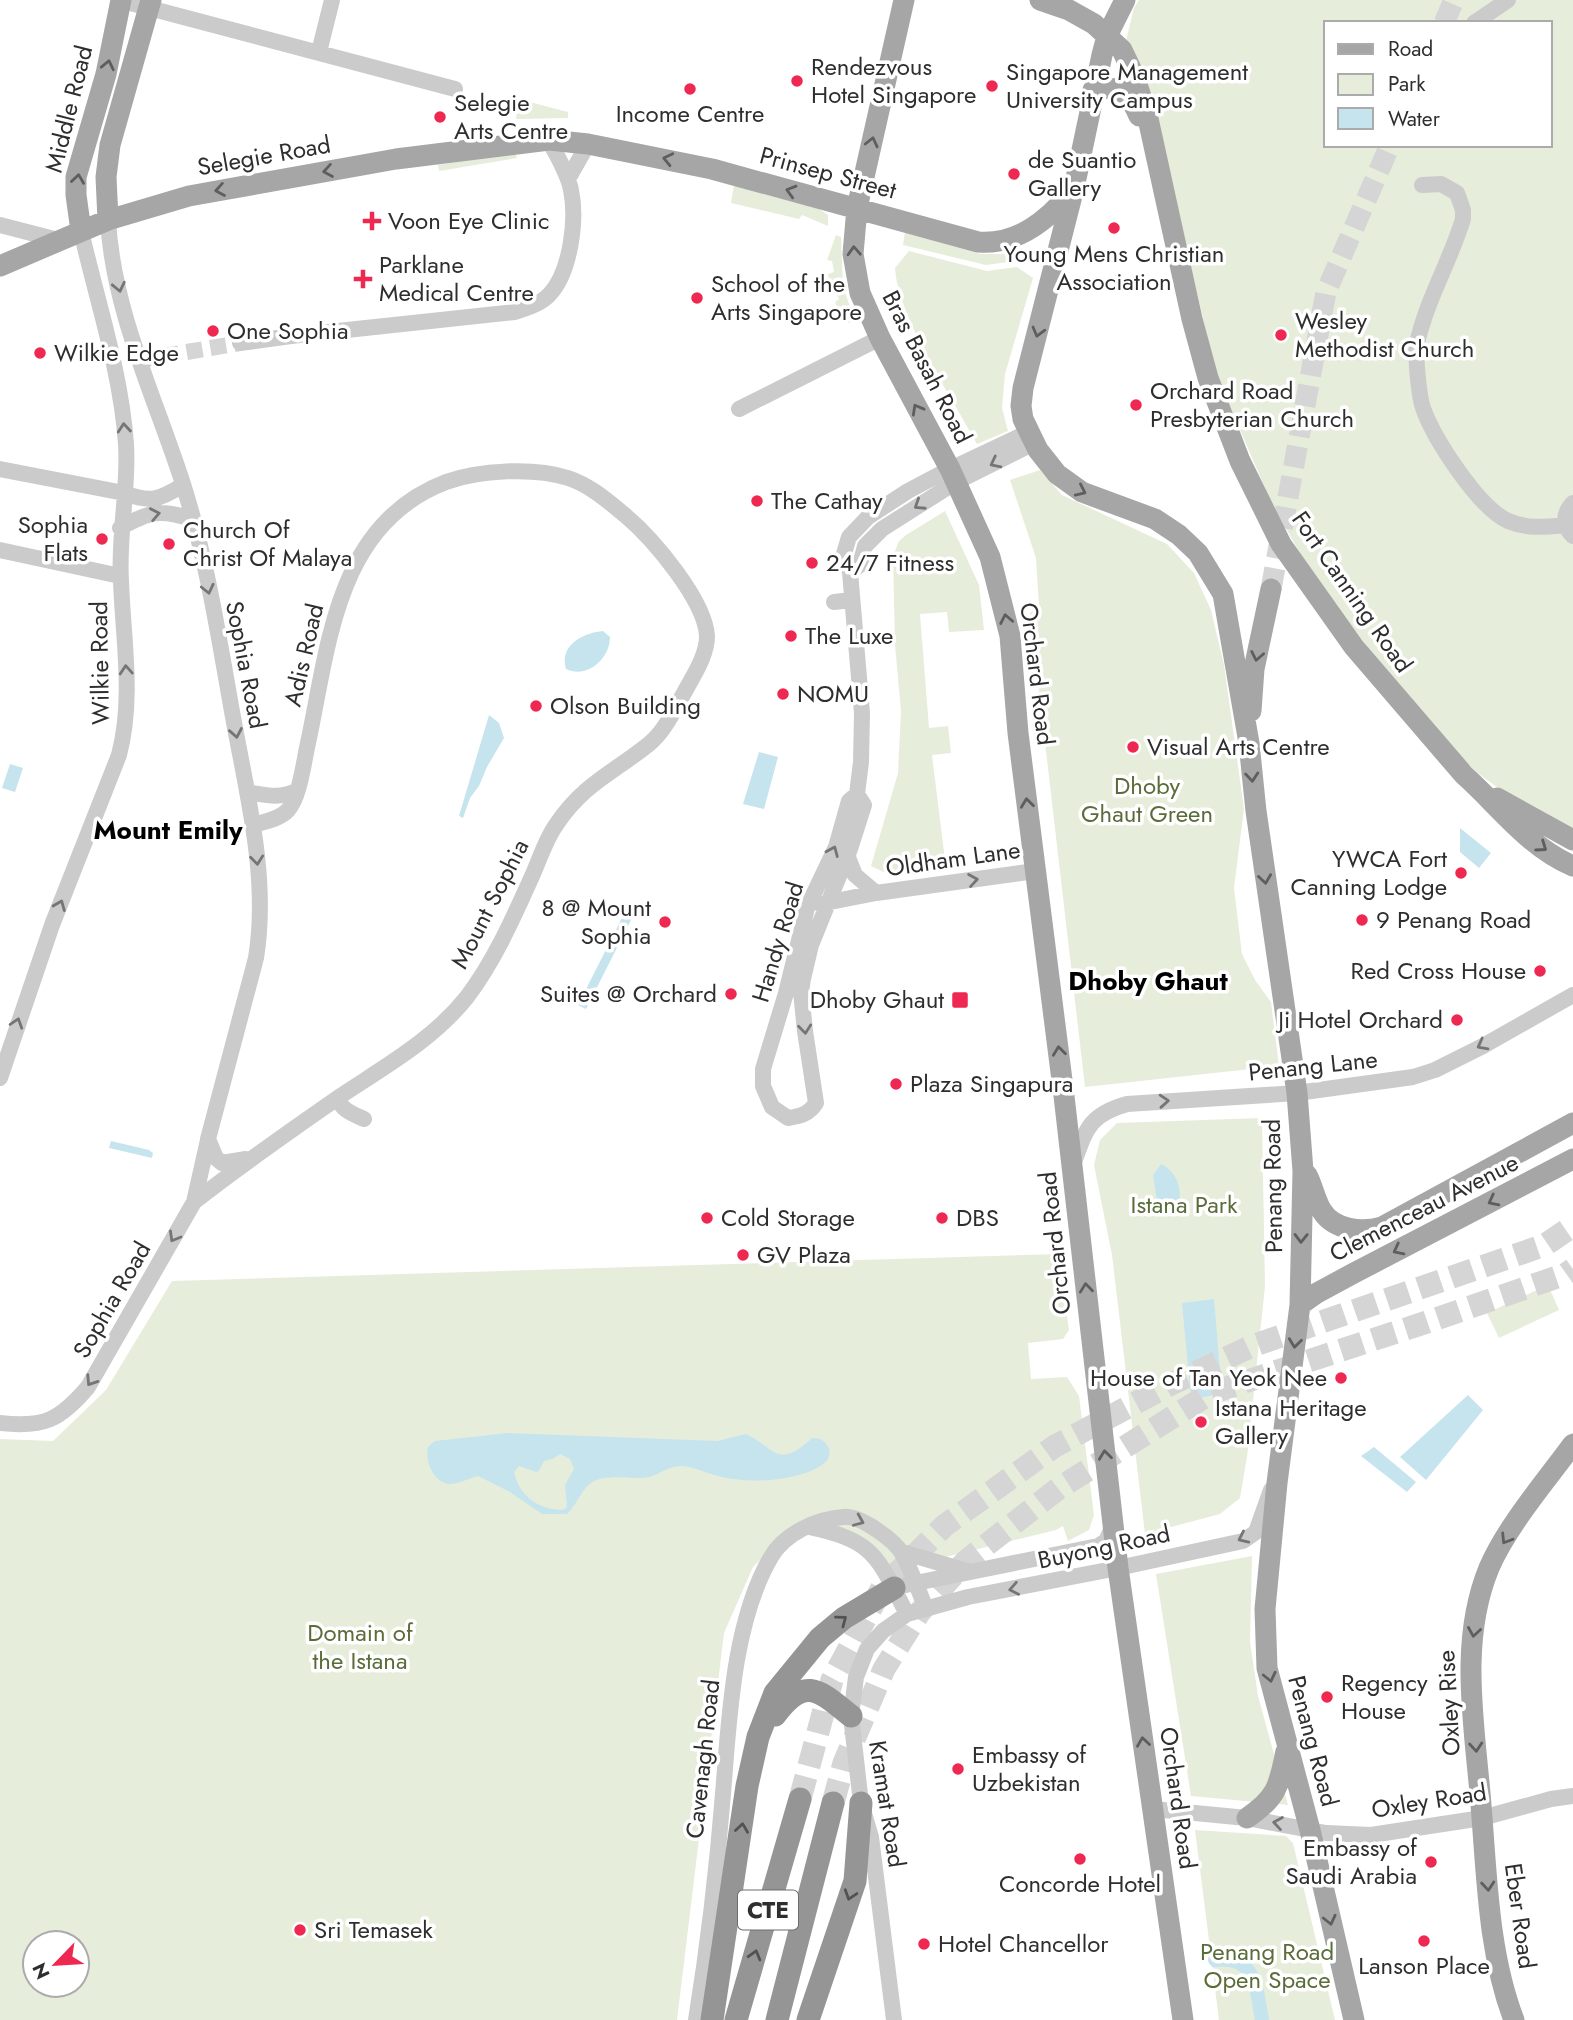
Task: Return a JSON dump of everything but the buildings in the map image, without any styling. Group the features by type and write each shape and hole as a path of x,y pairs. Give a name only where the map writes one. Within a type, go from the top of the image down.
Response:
{"highway":[{"path":"712,2020 747,1786 758,1737 775,1693 821,1638 844,1618 905,1586"},
{"path":"758,1737 785,1701 799,1691 821,1692 851,1716"},
{"name":"CTE","path":"736,2020 800,1799"},
{"name":"CTE","path":"777,2020 833,1803"},
{"path":"808,2020 855,1881 861,1803"}],"main road":[{"name":"Middle Road","path":"81,231 76,177 106,74 120,0"},
{"name":"Bras Basah Road","path":"904,0 857,208 853,234 855,267 860,293 880,338 953,475"},
{"name":"Fort Canning Road","path":"1040,0 1069,10 1094,24 1122,50 1133,73 1147,114 1192,319 1208,378 1240,461 1281,544 1354,647 1421,728 1516,827 1539,846 1573,866"},
{"path":"1032,437 1022,412 1023,388 1074,188 1093,90 1107,36 1125,0"},
{"name":"Middle Road","path":"108,220 106,177 110,145 150,4"},
{"name":"Fort Canning Road","path":"1093,90 1109,86 1128,96 1157,161"},
{"name":"Prinsep Street","path":"549,140 588,144 712,169 978,242 993,243 1022,235 1059,206 1074,188"},
{"name":"Selegie Road","path":"0,266 108,220 188,196 331,170 520,141 549,140"},
{"name":"Penang Road","path":"1032,437 1045,461 1069,485 1155,519 1179,535 1198,553 1223,594 1249,743 1257,825 1297,1093 1303,1171 1300,1305 1277,1483 1265,1609 1265,1643 1268,1668 1354,2020"},
{"name":"Orchard Road","path":"953,475 990,557 1002,595 1010,636 1018,733 1118,1568 1183,2020"},
{"path":"1249,743 1254,669 1271,589"},
{"path":"1476,785 1573,840"},
{"name":"Clemenceau Avenue","path":"1303,1171 1322,1212 1332,1221 1346,1228 1370,1231 1382,1227 1573,1123"},
{"name":"Clemenceau Avenue","path":"1300,1305 1317,1293 1573,1159"},
{"path":"1429,1201 1442,1227"},
{"name":"Oxley Rise","path":"1489,1813 1471,1685 1472,1636 1481,1595 1489,1568 1504,1542 1573,1444"},
{"path":"1247,1818 1258,1811 1279,1788 1287,1745"},
{"name":"Eber Road","path":"1489,1813 1493,1937 1500,1974 1514,2020"}],"street":[{"path":"120,0 150,4 455,89"},
{"path":"319,52 332,0"},
{"path":"1477,21 1508,0"},
{"path":"240,344 515,312 548,296 564,271 573,220 568,179 549,140"},
{"path":"568,179 588,144"},
{"path":"1422,185 1441,184 1457,193 1463,210 1463,219 1416,347 1422,406 1471,490 1506,520 1530,528 1569,530 1566,512 1573,503"},
{"name":"Sophia Road","path":"0,1423 21,1425 46,1422 69,1409 88,1387 194,1202 261,930 253,825 211,598 183,485 139,360 121,299 108,220"},
{"path":"0,225 58,240"},
{"name":"Wilkie Road","path":"0,1078 52,925 119,755 126,729 128,700 120,576 120,528 126,447 121,398 81,231"},
{"path":"739,409 880,338"},
{"path":"139,360 163,356"},
{"name":"Handy Road","path":"857,794 849,801 836,847 807,908 786,993 763,1069 763,1086 772,1107 788,1118 811,1111 816,1103 801,992 803,979 811,945 848,855 864,805 857,794 862,713 850,572 860,565 865,546 881,529 953,475 1032,437"},
{"path":"0,469 124,493 142,500 165,496 183,485"},
{"name":"Adis Road","path":"253,825 286,812 291,807 336,609 347,578 361,551 395,512 448,481 492,472 547,473 570,478 591,489 638,526 693,594 705,623"},
{"path":"120,528 151,514 168,512 192,519"},
{"path":"0,550 120,576"},
{"path":"834,602 852,600"},
{"name":"Mount Sophia","path":"194,1202 251,1157 435,1031 471,992 503,939 554,827 590,784 651,743 663,730 700,663 707,640 705,623"},
{"path":"247,792 272,797 285,796 296,791"},
{"name":"Oldham Lane","path":"848,855 855,875 876,893"},
{"name":"Oldham Lane","path":"807,908 876,893 1035,871"},
{"name":"Penang Lane","path":"1072,1167 1086,1130 1094,1119 1108,1109 1127,1104 1297,1093 1424,1074 1573,995"},
{"path":"338,1098 340,1105 346,1110 364,1119"},
{"name":"Mount Sophia","path":"210,1132 216,1158 222,1163 251,1157"},
{"name":"Buyong Road","path":"907,1614 968,1597 1243,1541 1256,1532 1273,1485 1277,1483"},
{"name":"Cavenagh Road","path":"696,2020 723,1796 728,1715 751,1605 772,1556 782,1543 814,1523 848,1516 860,1519 902,1552 907,1614"},
{"name":"Buyong Road","path":"905,1586 1098,1546 1107,1541 1114,1523"},
{"name":"Cavenagh Road","path":"809,1527 848,1537 867,1548 926,1609"},
{"path":"902,1552 969,1572"},
{"name":"Kramat Road","path":"894,2020 871,1838 861,1803 851,1716 856,1677 867,1649 883,1630 907,1614"},
{"name":"Oxley Road","path":"1153,1809 1308,1824 1400,1824 1489,1813 1573,1796"}],"green space":[{"path":"1139,0 1573,0 1573,831 1512,798 1479,774 1437,737 1313,576 1271,502 1216,374 1151,96 1126,41 1134,8"},
{"path":"518,99 568,112 568,118 516,119"},
{"path":"515,152 517,158 439,171 438,165"},
{"path":"734,185 816,207 828,215 828,226 802,215 799,219 731,203"},
{"path":"905,232 980,254 1013,254 1015,261 986,265 903,245"},
{"path":"836,235 841,237 843,287 855,320 849,323 843,320 835,302 839,299 835,291 830,292 828,274 834,272 832,261 827,260"},
{"path":"909,251 987,271 1017,267 1033,278 1005,374 1002,408 1008,431 977,444 928,357 898,288 895,268"},
{"name":"Dhoby Ghaut Green","path":"1040,470 1062,495 1167,544 1194,573 1211,610 1224,665 1244,809 1234,888 1242,954 1255,980 1271,1002 1279,1066 1085,1087 1030,613 1039,608 1036,558 1010,480"},
{"path":"945,511 979,585 984,630 949,632 947,612 920,614 929,728 948,726 951,753 932,755 946,868 892,876 871,866 898,773 901,711 895,645 893,556 899,541"},
{"name":"Istana Park","path":"1262,1118 1265,1286 1247,1457 1240,1498 1220,1514 1145,1534 1112,1255 1094,1165 1100,1140 1117,1123"},
{"name":"Domain of the Istana","path":"1058,1254 1069,1330 1063,1339 1028,1343 1031,1379 1067,1377 1079,1396 1094,1515 1089,1530 1068,1541 1063,1526 1056,1530 884,1572 856,1537 787,1534 753,1567 724,1633 677,2020 0,2020 0,1439 53,1441 106,1390 172,1281"},
{"path":"1548,1285 1559,1310 1499,1338 1487,1313"},
{"path":"1252,1556 1250,1642 1258,1696 1288,1805 1191,1796 1156,1574"},
{"name":"Penang Road Open Space","path":"1195,1830 1286,1836 1293,1843 1335,2020 1219,2020"}],"water":[{"path":"603,631 610,637 602,659 582,671 566,669 569,647 580,638"},
{"path":"489,715 499,723 504,738 470,798 463,818 459,816"},
{"path":"759,752 778,757 764,809 743,804"},
{"path":"10,764 23,768 15,792 2,788"},
{"path":"1460,828 1491,853 1479,868 1460,852"},
{"path":"624,914 632,918 586,1009 578,1005"},
{"path":"111,1141 149,1150 153,1153 152,1158 109,1148"},
{"path":"1161,1164 1172,1172 1178,1183 1178,1208 1170,1209 1157,1201 1153,1175"},
{"path":"1214,1299 1222,1394 1191,1399 1182,1303"},
{"path":"1468,1395 1483,1410 1426,1480 1400,1457"},
{"path":"508,1433 717,1441 746,1434 784,1455 800,1448 812,1438 818,1439 829,1448 829,1457 811,1471 771,1480 730,1479 682,1466 642,1478 599,1479 586,1488 567,1514 542,1514 510,1492 478,1476 452,1484 443,1482 431,1470 428,1458 428,1447 435,1441","holes":["560,1454 570,1459 574,1469 565,1485 567,1507 563,1510 538,1504 520,1488 514,1472 519,1466 536,1472 544,1461"]},
{"path":"1374,1447 1416,1482 1407,1492 1361,1456"}],"waterway":[{"path":"1215,1960 1229,1960 1247,1969 1256,1986 1262,2020"}],"tunnel":[{"path":"1445,21 1454,0"},
{"path":"1271,589 1326,292 1389,147"},
{"path":"163,356 240,343"},
{"path":"800,1799 832,1680 882,1588 944,1526 1055,1446 1171,1384 1252,1346 1545,1245 1573,1226"},
{"path":"833,1803 844,1763 884,1669 919,1613 966,1561 1059,1488 1211,1393 1427,1322 1566,1274 1573,1269"}],"place":[{"name":"Rendezvous Hotel Singapore","path":"797,81"},
{"name":"Singapore Management University Campus","path":"992,86"},
{"name":"Income Centre","path":"690,89"},
{"name":"Selegie Arts Centre","path":"440,117"},
{"name":"de Suantio Gallery","path":"1014,174"},
{"name":"Voon Eye Clinic","path":"372,221"},
{"name":"Young Mens Christian Association","path":"1114,228"},
{"name":"Parklane Medical Centre","path":"363,279"},
{"name":"School of the Arts Singapore","path":"697,298"},
{"name":"One Sophia","path":"213,331"},
{"name":"Wesley Methodist Church","path":"1281,335"},
{"name":"Wilkie Edge","path":"40,353"},
{"name":"Orchard Road Presbyterian Church","path":"1136,405"},
{"name":"The Cathay","path":"757,501"},
{"name":"Sophia Flats","path":"102,539"},
{"name":"Church Of Christ Of Malaya","path":"169,544"},
{"name":"24/7 Fitness","path":"812,563"},
{"name":"The Luxe","path":"791,636"},
{"name":"NOMU","path":"783,694"},
{"name":"Olson Building","path":"536,706"},
{"name":"Visual Arts Centre","path":"1133,747"},
{"name":"YWCA Fort Canning Lodge","path":"1461,873"},
{"name":"9 Penang Road","path":"1362,920"},
{"name":"8 @ Mount Sophia","path":"665,922"},
{"name":"Red Cross House","path":"1540,971"},
{"name":"Suites @ Orchard","path":"731,994"},
{"name":"Dhoby Ghaut","path":"960,1000"},
{"name":"Ji Hotel Orchard","path":"1457,1020"},
{"name":"Plaza Singapura","path":"896,1084"},
{"name":"Cold Storage","path":"707,1218"},
{"name":"DBS","path":"942,1218"},
{"name":"GV Plaza","path":"743,1255"},
{"name":"House of Tan Yeok Nee","path":"1341,1378"},
{"name":"Istana Heritage Gallery","path":"1201,1422"},
{"name":"Regency House","path":"1327,1697"},
{"name":"Embassy of Uzbekistan","path":"958,1769"},
{"name":"Concorde Hotel","path":"1080,1859"},
{"name":"Embassy of Saudi Arabia","path":"1431,1862"},
{"name":"Sri Temasek","path":"300,1930"},
{"name":"Lanson Place","path":"1424,1941"},
{"name":"Hotel Chancellor","path":"924,1944"}],"district":[{"name":"Mount Emily","path":"168,830"},
{"name":"Dhoby Ghaut","path":"1148,981"}]}
